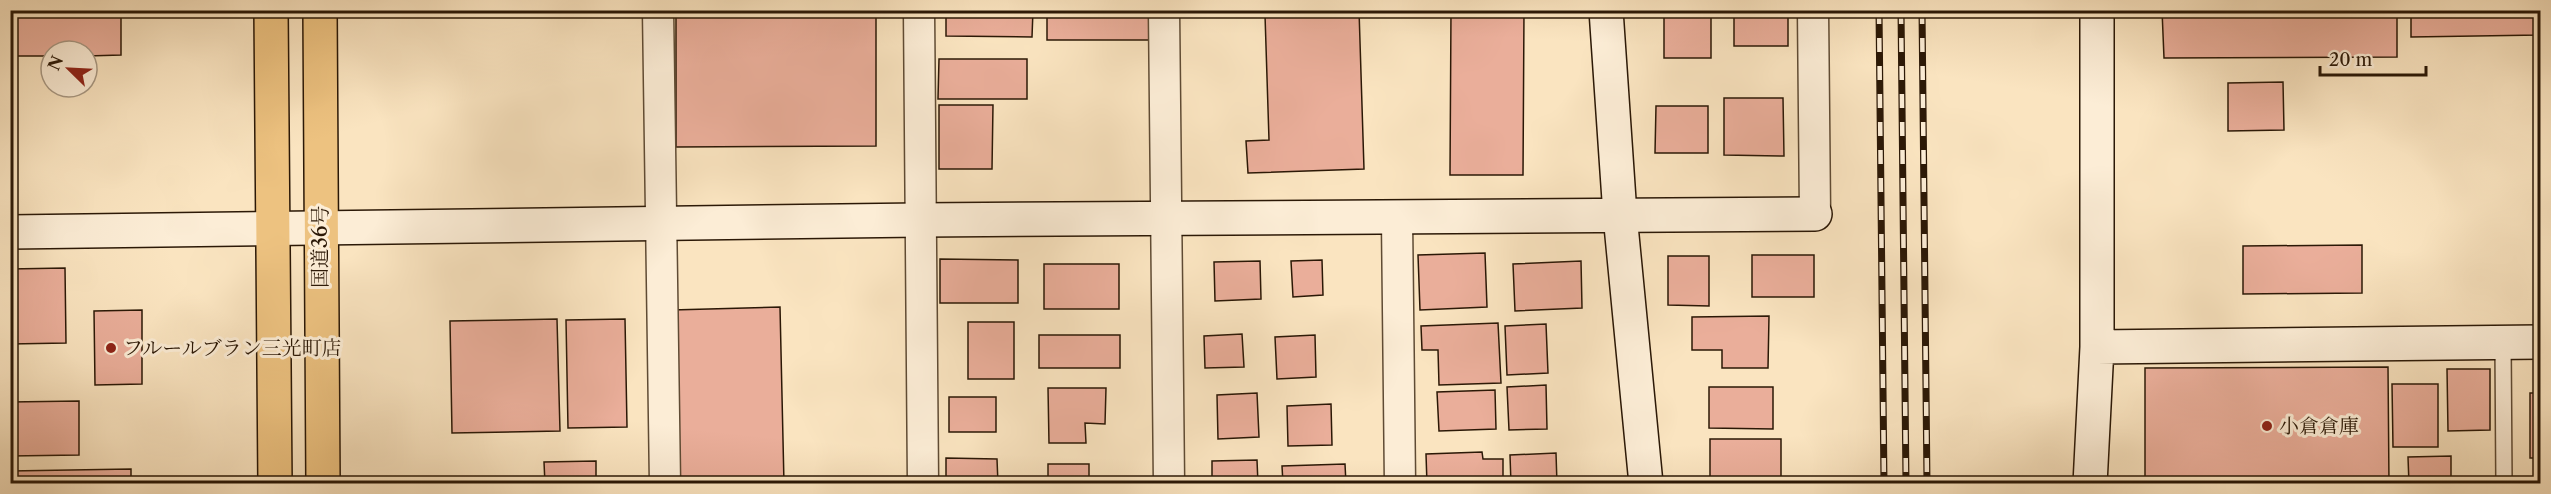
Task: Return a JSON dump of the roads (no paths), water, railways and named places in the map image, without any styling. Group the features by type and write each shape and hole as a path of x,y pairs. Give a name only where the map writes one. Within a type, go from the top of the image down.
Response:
{"highway":[{"path":"271,10 275,483"},
{"name":"国道36号","path":"320,10 322,483"}],"street":[{"path":"658,10 665,483"},
{"path":"919,10 924,483"},
{"path":"1164,10 1169,483"},
{"path":"1606,10 1620,215 1646,483"},
{"path":"10,232 920,220 1397,219 1815,214 1813,10"},
{"path":"2090,483 2097,346 2097,10"},
{"path":"1397,219 1400,483"},
{"path":"2097,346 2541,342"}],"lane":[{"path":"2503,343 2504,483"}],"railway":[{"path":"1879,10 1884,484"},
{"path":"1901,10 1906,484"},
{"path":"1922,10 1927,484"}],"place":[{"name":"フルールブラン三光町店","path":"111,348"},
{"name":"小倉倉庫","path":"2267,426"}]}
